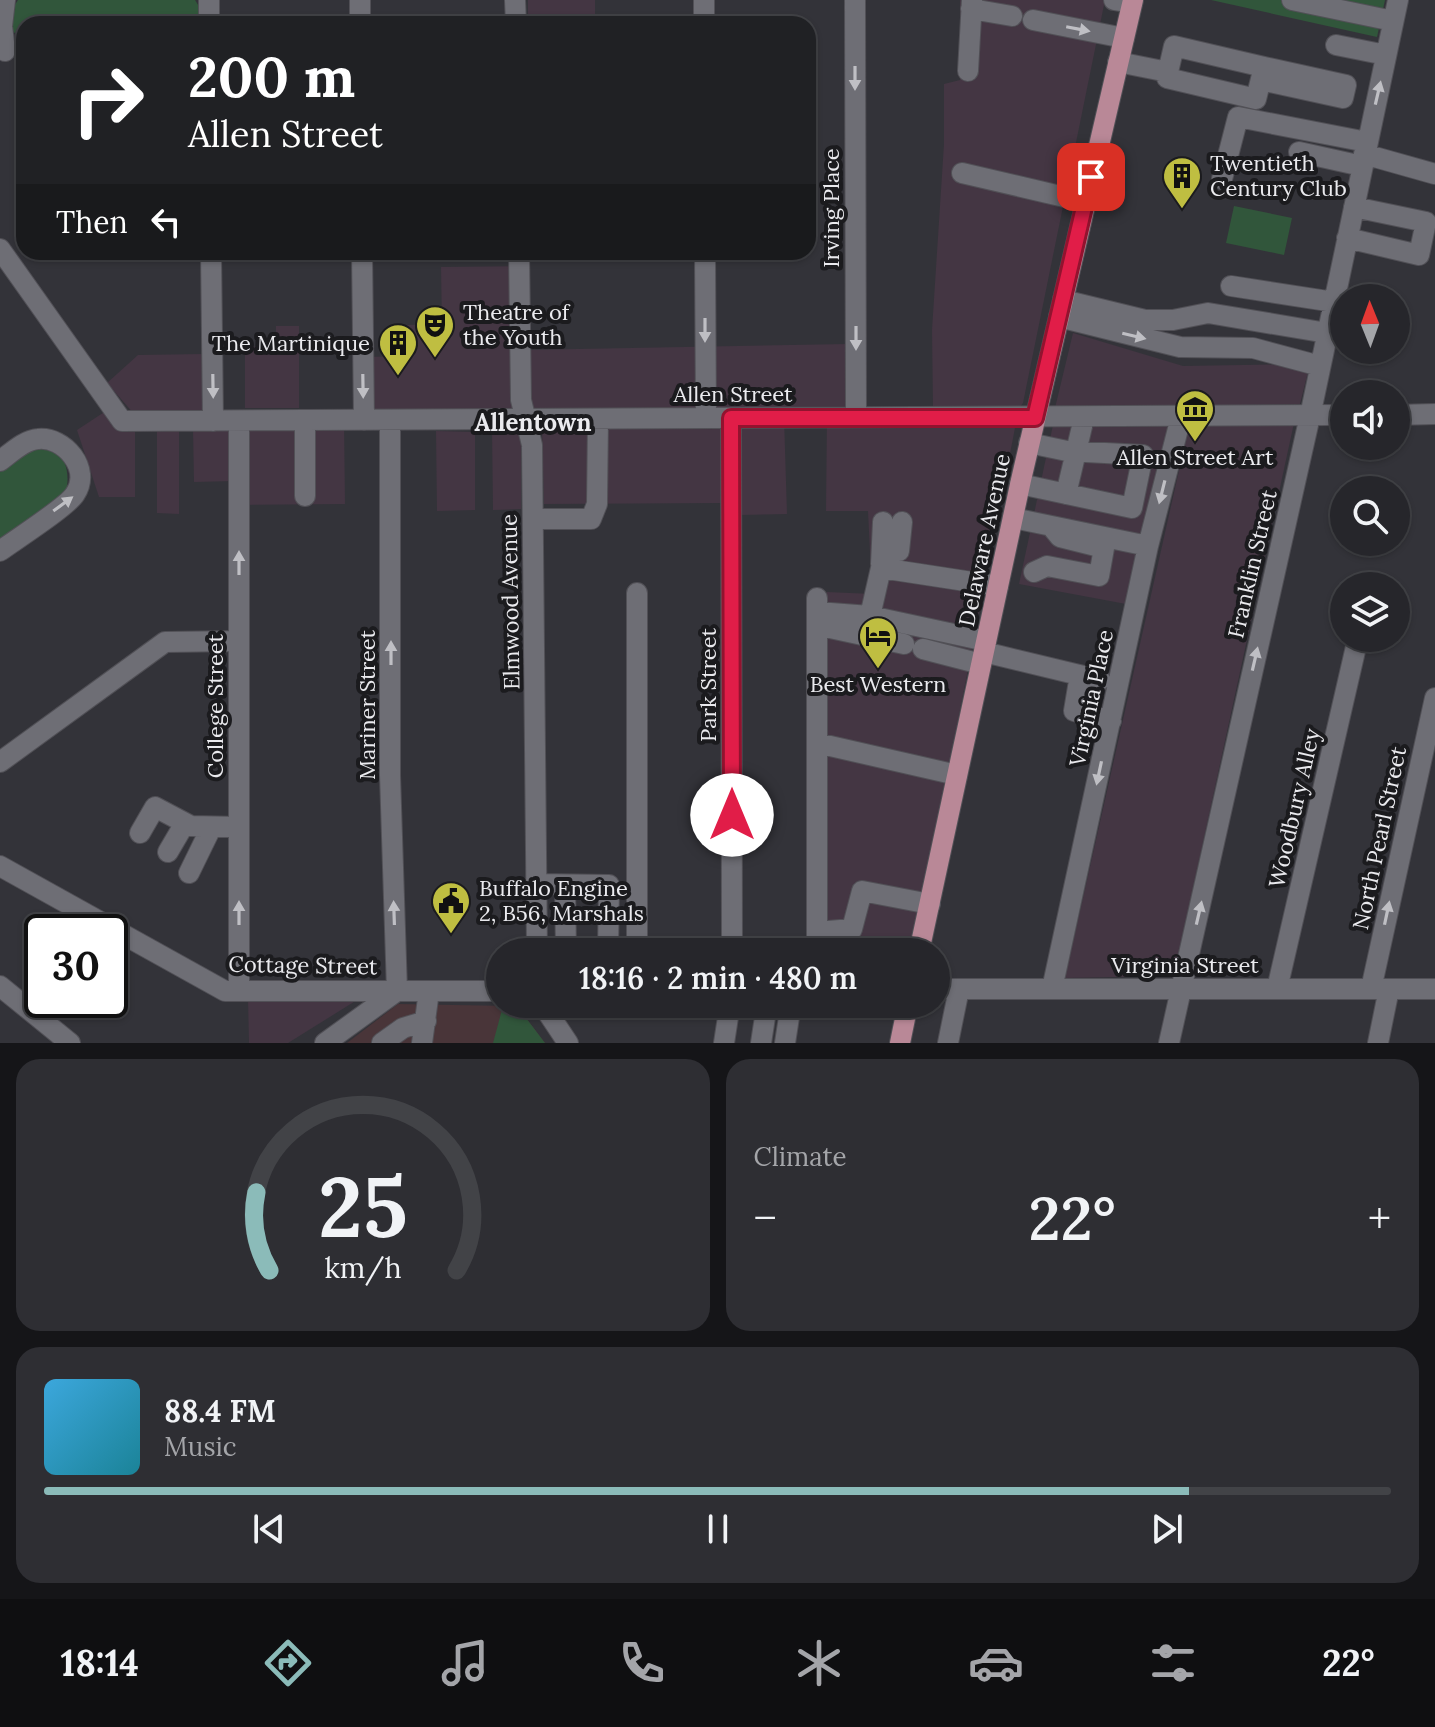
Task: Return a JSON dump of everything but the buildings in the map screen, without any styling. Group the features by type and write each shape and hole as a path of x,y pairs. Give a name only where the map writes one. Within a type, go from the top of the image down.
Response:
{"main road":[{"name":"Delaware Avenue","path":"922,938 1029,443 1124,38 1126,1"},
{"path":"900,1043 905,1018"}],"street":[{"path":"5,0 2,26 10,51"},
{"name":"Irving Place","path":"855,0 856,417"},
{"path":"1292,0 1393,21"},
{"name":"Franklin Street","path":"1338,284 1398,0"},
{"path":"968,71 972,4 1022,18 1124,38"},
{"path":"1336,45 1386,55"},
{"path":"1174,46 1262,74 1256,99 1167,78 1168,72 1174,46"},
{"path":"1118,62 1168,72"},
{"path":"1222,179 1238,117 1435,174"},
{"path":"1299,152 1364,154"},
{"path":"962,173 1086,202"},
{"path":"1347,238 1419,255 1426,222 1354,207"},
{"name":"Allen Street","path":"1,253 122,421 1330,415"},
{"path":"211,260 213,421"},
{"path":"362,260 364,420"},
{"name":"Elmwood Avenue","path":"519,260 521,400 532,445 537,938"},
{"path":"705,260 706,418"},
{"path":"1231,286 1330,301"},
{"path":"1061,309 1145,320 1173,320 1208,313 1327,333"},
{"path":"1061,309 1180,347 1253,348 1320,366"},
{"name":"Franklin Street","path":"1169,1043 1330,320"},
{"path":"1410,415 1435,414"},
{"path":"1129,454 1131,417"},
{"name":"Virginia Place","path":"1052,989 1148,546 1181,417"},
{"name":"Park Street","path":"731,418 732,938"},
{"path":"1066,494 1084,418"},
{"path":"533,519 591,519 597,504 598,419"},
{"path":"305,420 305,496"},
{"name":"Mariner Street","path":"390,420 390,775 397,991"},
{"name":"College Street","path":"239,421 239,991"},
{"path":"0,461 28,441 55,441 74,458 79,480 75,496 0,551"},
{"path":"1020,484 1132,508 1143,455 1077,452 1029,443"},
{"path":"1013,518 1148,546"},
{"path":"870,616 892,522"},
{"path":"1034,572 1047,566 1099,576 1104,548 1060,537 1051,526"},
{"path":"1003,565 1106,586 1117,541"},
{"path":"882,559 998,586"},
{"path":"637,593 637,938"},
{"path":"817,612 830,628 913,646 984,652"},
{"path":"817,612 870,616 984,652 1090,678 1074,711 1111,721"},
{"path":"817,612 817,938"},
{"path":"0,762 165,642 239,641"},
{"name":"Woodbury Alley","path":"1277,989 1355,652"},
{"name":"North Pearl Street","path":"1378,1043 1380,989 1435,698"},
{"path":"817,743 957,775"},
{"path":"140,833 155,807 185,823 211,828 239,827"},
{"path":"168,852 185,823"},
{"path":"189,873 211,828"},
{"name":"Cottage Street","path":"0,866 225,991 397,991"},
{"path":"537,884 609,885 608,938"},
{"path":"565,885 566,938"},
{"path":"828,938 852,929 862,891 930,904"},
{"path":"0,986 70,1043"},
{"name":"Virginia Street","path":"950,989 1435,989"},
{"path":"948,1043 959,989"},
{"path":"325,1043 397,991 486,991"},
{"path":"422,1043 429,991"},
{"path":"551,1018 568,1043"},
{"path":"724,1043 728,1018"},
{"path":"761,1043 765,1018"},
{"path":"785,1043 789,1018"},
{"path":"382,1043 403,1028 426,1021"}],"shaded area":[{"path":"528,0 595,0 595,16 528,16"},
{"path":"960,0 1105,0 1023,403 1019,408 933,408 932,330 944,144 944,84 960,80"},
{"path":"520,266 526,419 364,420 363,357 413,356 414,344 408,344 407,325 436,324 437,328 442,328 441,267"},
{"path":"276,326 299,326 299,408 245,408 245,347 276,346"},
{"path":"1073,333 1183,366 1310,364 1300,404 1055,408"},
{"path":"848,344 848,411 526,412 525,350"},
{"path":"204,354 205,414 135,415 107,383 138,355"},
{"path":"112,407 135,421 135,497 99,497 77,430"},
{"path":"957,416 1015,428 916,938 828,938 827,592 872,594 868,511 826,511 827,417"},
{"path":"784,417 787,514 738,515 736,418"},
{"path":"344,420 345,504 239,505 239,421"},
{"path":"157,421 179,421 179,514 157,513"},
{"path":"1294,423 1174,976 1065,978 1189,426"},
{"path":"1169,424 1126,604 1019,584 1053,425"},
{"path":"193,428 230,429 234,481 194,482"},
{"path":"724,428 723,503 544,504 542,429"},
{"path":"492,430 514,430 521,434 521,509 493,510"},
{"path":"436,431 475,432 475,510 437,511"},
{"path":"248,998 357,1000 288,1043 249,1043"},
{"path":"398,1004 486,1005 486,1018 526,1018 545,1043 347,1043"}],"green space":[{"path":"18,0 195,0 200,16 16,16 16,34 12,30 11,11"},
{"path":"1211,0 1385,0 1377,37"},
{"path":"1234,206 1292,218 1284,255 1226,243"},
{"path":"35,446 53,450 63,459 67,477 65,494 0,540 0,468"},
{"path":"500,1018 526,1018 545,1043 493,1043"}],"place":[{"name":"Twentieth Century Club","path":"1182,210"},
{"name":"Theatre of the Youth","path":"435,359"},
{"name":"The Martinique","path":"398,377"},
{"name":"Allen Street Art","path":"1195,443"},
{"name":"Best Western","path":"878,670"},
{"name":"Buffalo Engine 2, B56, Marshals","path":"451,935"}],"district":[{"name":"Allentown","path":"533,423"}],"route":[{"path":"732,815 731,418 1035,418 1091,177"}]}
